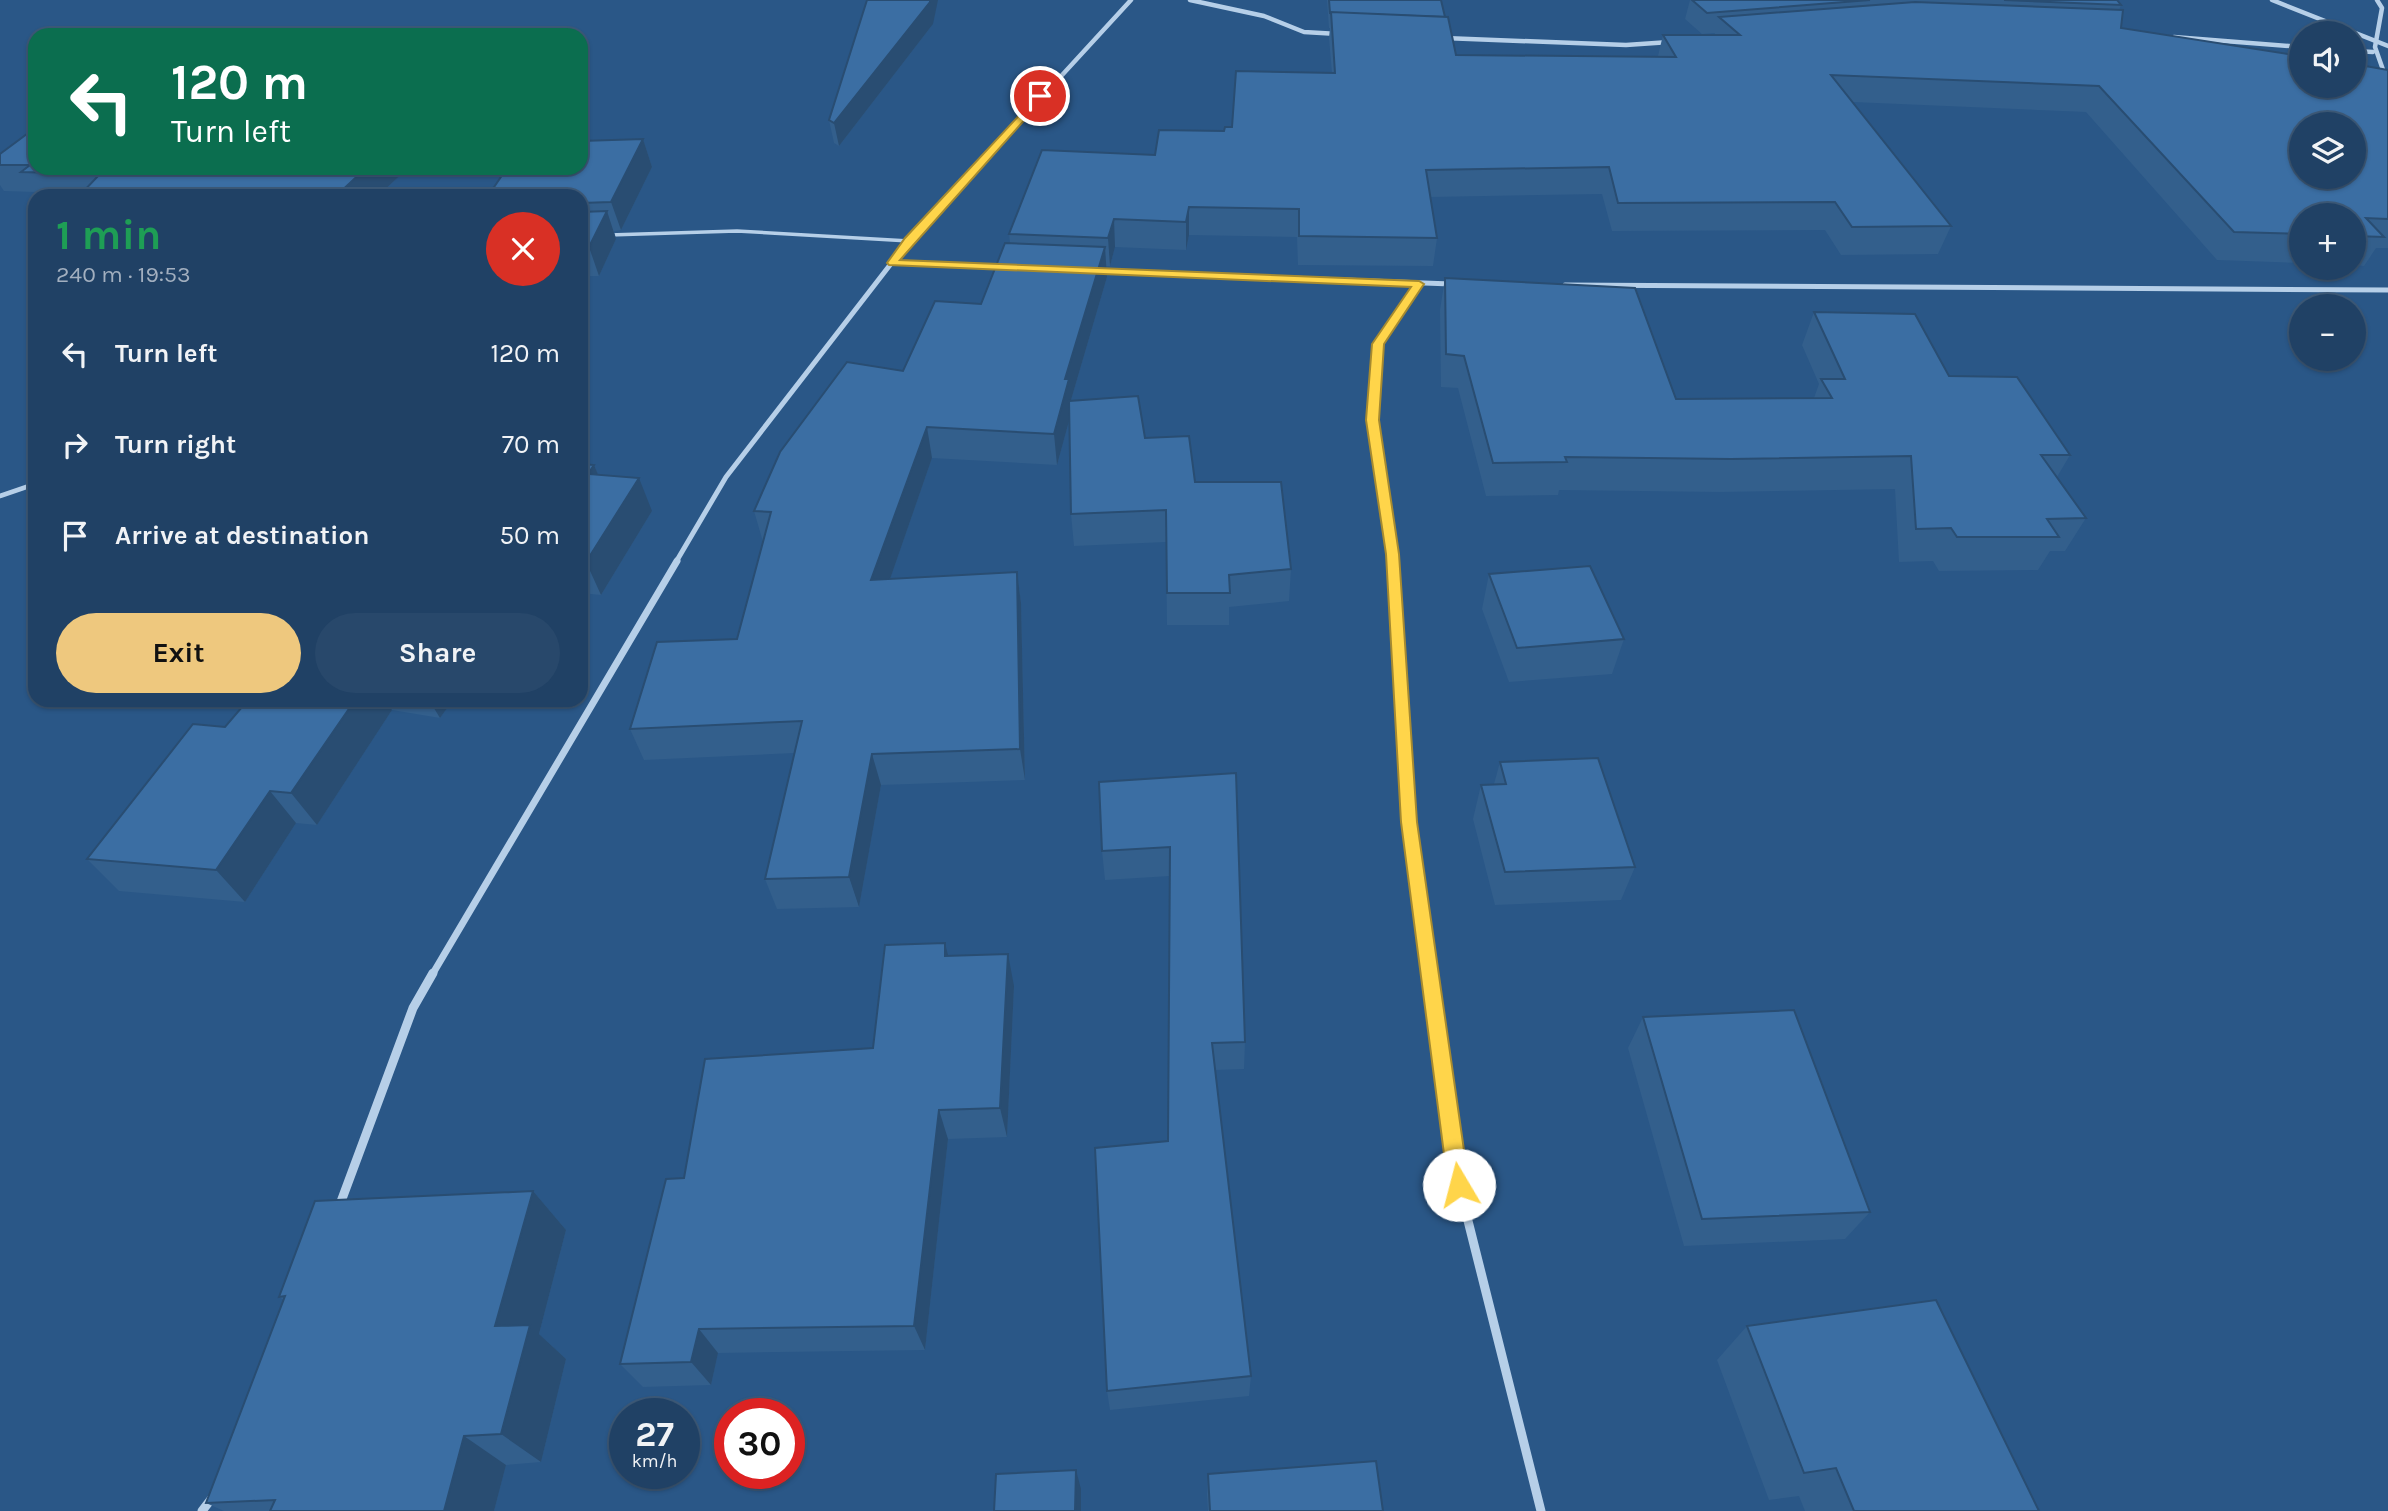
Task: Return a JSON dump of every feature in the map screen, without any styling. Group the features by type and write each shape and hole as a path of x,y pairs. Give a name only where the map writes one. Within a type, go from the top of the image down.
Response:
{"street":[{"path":"336,1216 386,1077 420,997 726,477 909,241 1131,0"},
{"path":"1189,0 1264,16 1304,32 1344,34"},
{"path":"2272,0 2388,46"},
{"path":"2377,0 2382,8 2372,39 2373,52 2388,84"},
{"path":"2172,37 2289,46"},
{"path":"1437,38 1626,45 1674,42"},
{"path":"2366,52 2373,52"},
{"path":"892,263 1017,268"},
{"path":"1086,271 1460,284"},
{"path":"1419,284 1378,344 1373,420 1392,554 1409,822 1459,1185 1541,1511"},
{"path":"1557,285 2388,290"},
{"path":"202,1511 218,1490"}],"lane":[{"path":"607,236 737,231 909,241"},
{"path":"0,496 28,486"}],"building":[{"path":"867,0 930,2 834,123 829,120"},
{"path":"1329,0 1441,0 1445,17 1330,13"},
{"path":"1692,0 1870,0 1707,13"},
{"path":"2004,0 2117,0 2121,5"},
{"path":"1915,2 2123,10 2121,28 2289,54 2289,98 2366,98 2366,66 2388,70 2388,219 2366,218 2366,203 2289,203 2289,234 2234,232 2099,86 1831,75 1951,226 1852,227 1835,202 1618,203 1609,167 1426,170 1437,238 1299,236 1299,209 1189,207 1186,222 1114,219 1108,238 1009,234 1042,150 1155,155 1159,130 1224,131 1225,127 1232,127 1236,71 1335,73 1331,12 1448,17 1456,55 1676,57 1663,35 1740,35 1719,17"},
{"path":"28,133 28,165 0,165 0,154"},
{"path":"643,139 611,202 588,203 588,189 493,189 502,175 588,175 588,141"},
{"path":"99,175 358,175 344,189 86,189"},
{"path":"607,211 588,247 588,212"},
{"path":"2366,218 2384,237 2366,236"},
{"path":"1005,243 1105,247 1065,379 1069,379 1054,434 927,427 871,580 1017,572 1020,749 872,754 849,877 765,879 802,721 630,729 657,642 737,639 771,512 754,511 780,452 847,362 903,371 935,301 981,304"},
{"path":"1445,278 1635,288 1676,399 1832,398 1821,379 1845,379 1814,312 1915,314 1949,376 2017,377 2070,455 2041,455 2086,518 2047,519 2059,537 1957,537 1951,528 1916,529 1911,456 1731,459 1565,457 1567,462 1493,463 1464,356 1446,354"},
{"path":"1138,396 1145,438 1189,436 1195,482 1281,482 1291,569 1229,575 1230,593 1167,593 1166,510 1071,514 1069,401"},
{"path":"588,474 639,478 588,559"},
{"path":"1590,566 1624,639 1517,648 1489,574"},
{"path":"242,707 350,707 291,793 270,791 216,870 87,859 193,724 225,727"},
{"path":"1598,758 1635,867 1505,872 1481,785 1506,784 1500,762"},
{"path":"1236,773 1245,1042 1212,1043 1251,1376 1107,1391 1095,1148 1168,1141 1170,847 1102,851 1099,782"},
{"path":"945,943 945,956 1008,954 1000,1108 939,1110 914,1326 699,1329 691,1362 620,1364 666,1179 684,1178 705,1059 873,1048 885,945"},
{"path":"1794,1010 1870,1212 1702,1219 1643,1017"},
{"path":"533,1191 495,1326 530,1325 501,1434 464,1436 444,1511 270,1511 275,1500 206,1503 285,1296 279,1297 315,1201"},
{"path":"1936,1300 2039,1511 1854,1511 1836,1468 1804,1473 1747,1326"},
{"path":"1376,1461 1383,1511 1210,1511 1208,1474"},
{"path":"1076,1470 1075,1511 994,1511 996,1474"}],"route":[{"path":"1040,96 892,263 1419,284 1378,344 1373,420 1392,554 1409,822 1459,1185"}]}
